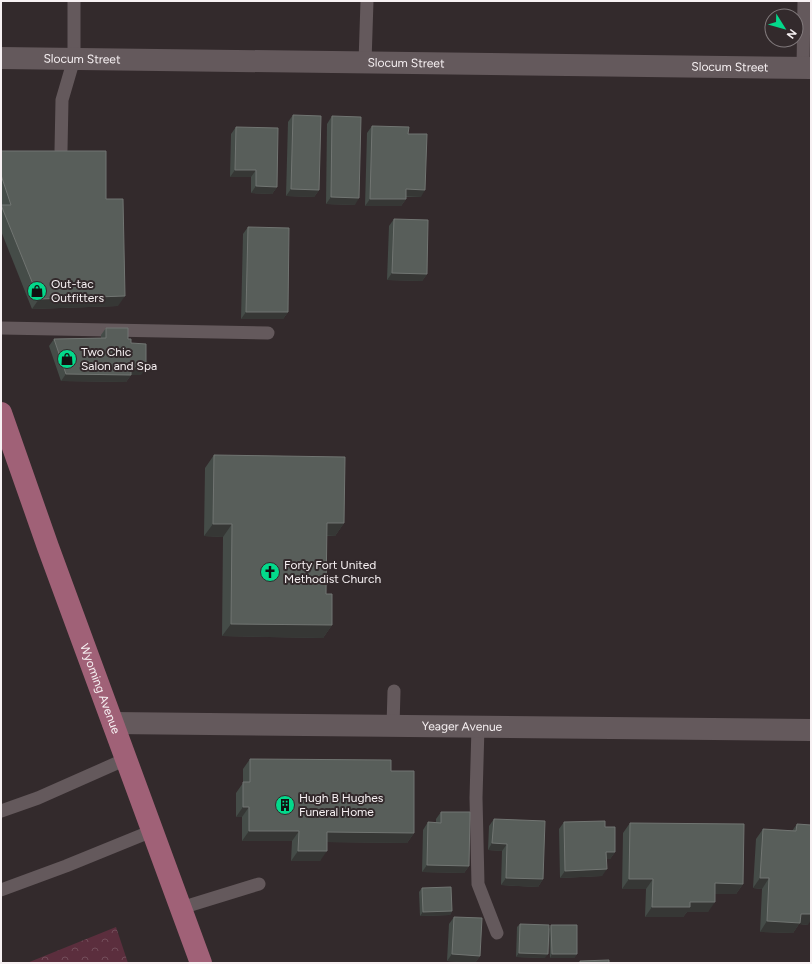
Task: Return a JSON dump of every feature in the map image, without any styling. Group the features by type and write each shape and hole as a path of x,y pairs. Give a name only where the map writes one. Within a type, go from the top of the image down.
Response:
{"main road":[{"name":"Wyoming Avenue","path":"1,413 48,547 201,963"}],"street":[{"name":"Slocum Street","path":"1,58 807,68"},
{"name":"Yeager Avenue","path":"113,723 811,730"}],"lane":[{"path":"61,150 62,100 74,59 74,1"},
{"path":"365,62 367,1"},
{"path":"804,1 807,68"},
{"path":"1,328 268,333"},
{"path":"393,726 394,691"},
{"path":"478,727 476,798 478,884 497,933"},
{"path":"1,811 38,798 126,759"},
{"path":"1,890 66,866 152,831"},
{"path":"181,908 259,884"}],"green space":[{"path":"116,927 128,963 27,963"}],"building":[{"path":"293,115 321,116 319,190 291,189"},
{"path":"332,116 361,117 359,198 331,197"},
{"path":"372,126 409,127 408,134 427,134 425,190 406,189 406,199 370,199"},
{"path":"236,127 278,128 277,187 256,186 256,170 235,170"},
{"path":"1,151 106,151 106,199 123,199 125,296 39,299 1,205 11,205 1,175"},
{"path":"394,219 428,220 427,274 392,273"},
{"path":"248,227 289,228 288,312 246,312"},
{"path":"106,328 128,328 128,339 131,339 131,343 146,344 146,368 131,368 131,375 66,374 54,339 106,338"},
{"name":"Forty Fort United Methodist Church","path":"214,455 345,457 344,523 327,523 326,594 332,594 332,625 231,624 232,524 213,524"},
{"path":"250,759 391,760 391,771 414,771 414,833 327,832 327,851 298,851 299,831 249,831 249,807 243,807 243,782 250,782"},
{"path":"441,812 470,812 469,866 427,865 428,822 441,823"},
{"path":"494,819 545,821 543,879 506,878 507,844 492,843"},
{"path":"605,821 605,827 615,827 615,852 606,852 607,869 565,871 564,822"},
{"path":"630,823 744,824 743,884 715,883 715,902 690,902 690,907 652,907 653,879 629,879"},
{"path":"797,824 811,825 811,914 801,914 800,923 767,921 769,878 760,878 763,829 796,831"},
{"path":"451,887 452,911 423,912 422,888"},
{"path":"454,917 482,918 480,956 452,954"},
{"path":"520,924 549,925 548,954 519,953"},
{"path":"551,925 577,925 577,954 552,954"},
{"path":"609,960 609,963 580,963 580,961"}],"place":[{"name":"Out-tac Outfitters","path":"37,291"},
{"name":"Two Chic Salon and Spa","path":"67,359"},
{"name":"Forty Fort United Methodist Church","path":"270,572"},
{"name":"Hugh B Hughes Funeral Home","path":"285,805"}]}
